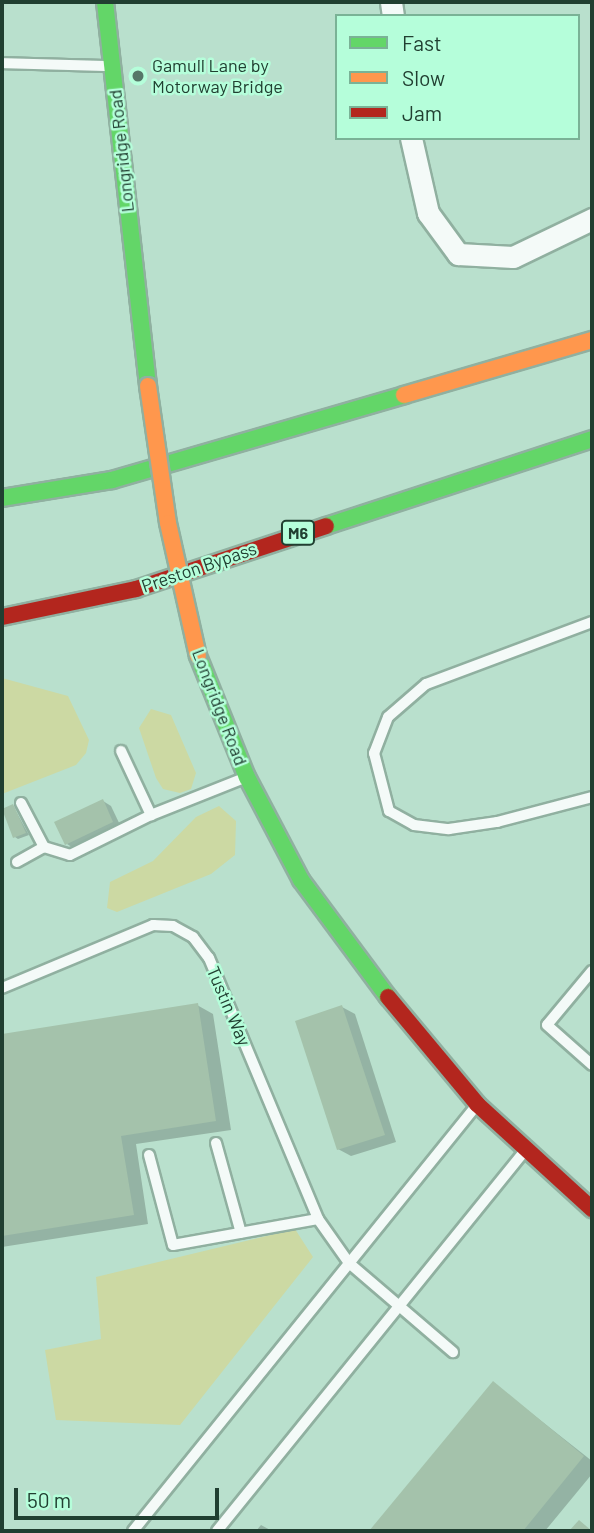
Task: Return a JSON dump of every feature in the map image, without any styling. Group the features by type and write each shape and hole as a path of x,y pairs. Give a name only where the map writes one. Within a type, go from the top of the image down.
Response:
{"main road":[{"name":"Longridge Road","path":"105,2 148,386 169,523 198,656 247,777 301,880 354,957 477,1104 592,1209"},
{"path":"2,498 112,480 592,340"},
{"name":"Preston Bypass","path":"2,617 136,589 592,439"}],"street":[{"path":"411,140 428,213 458,254 513,257 592,219"}],"lane":[{"path":"2,63 112,66"},
{"path":"592,622 426,684 388,717 374,753 389,811 414,825 449,829 498,822 592,797"},
{"path":"121,751 151,815"},
{"path":"21,803 44,847 70,855 151,815 247,777"},
{"path":"17,862 44,847"},
{"name":"Tustin Way","path":"2,988 153,925 173,926 193,937 209,958 318,1219 349,1263 453,1352"},
{"path":"592,971 547,1025 592,1065"},
{"path":"133,1531 477,1104"},
{"path":"216,1143 241,1233"},
{"path":"217,1531 526,1151"},
{"path":"149,1155 173,1245 318,1219"}],"green space":[{"path":"2,678 68,696 89,740 86,753 76,765 2,794"},
{"path":"151,709 171,715 196,773 191,789 180,793 163,789 156,778 139,728"},
{"path":"219,806 236,821 235,855 211,874 117,912 107,908 110,882 153,861 196,817"},
{"path":"295,1229 313,1257 180,1425 56,1420 45,1350 101,1339 96,1277"}],"building":[{"path":"103,799 113,822 65,845 54,822"},
{"path":"13,804 26,833 13,838 2,809"},
{"path":"198,1003 216,1121 121,1136 134,1215 2,1236 2,1034"},
{"path":"342,1005 385,1135 337,1150 295,1021"},
{"path":"493,1381 584,1456 523,1531 369,1531"},
{"path":"579,1520 592,1531 569,1531"}],"traffic: fast":[{"path":"105,2 148,386"},
{"path":"2,498 112,480 404,395"},
{"path":"326,526 592,439"},
{"path":"198,656 247,777 301,880 388,997"}],"traffic: slow":[{"path":"404,395 592,340"},
{"path":"148,386 168,523 198,656"}],"traffic: jam":[{"path":"2,617 136,589 326,526"},
{"path":"388,997 477,1104 592,1209"}],"place":[{"name":"Gamull Lane by Motorway Bridge","path":"138,76"}]}
